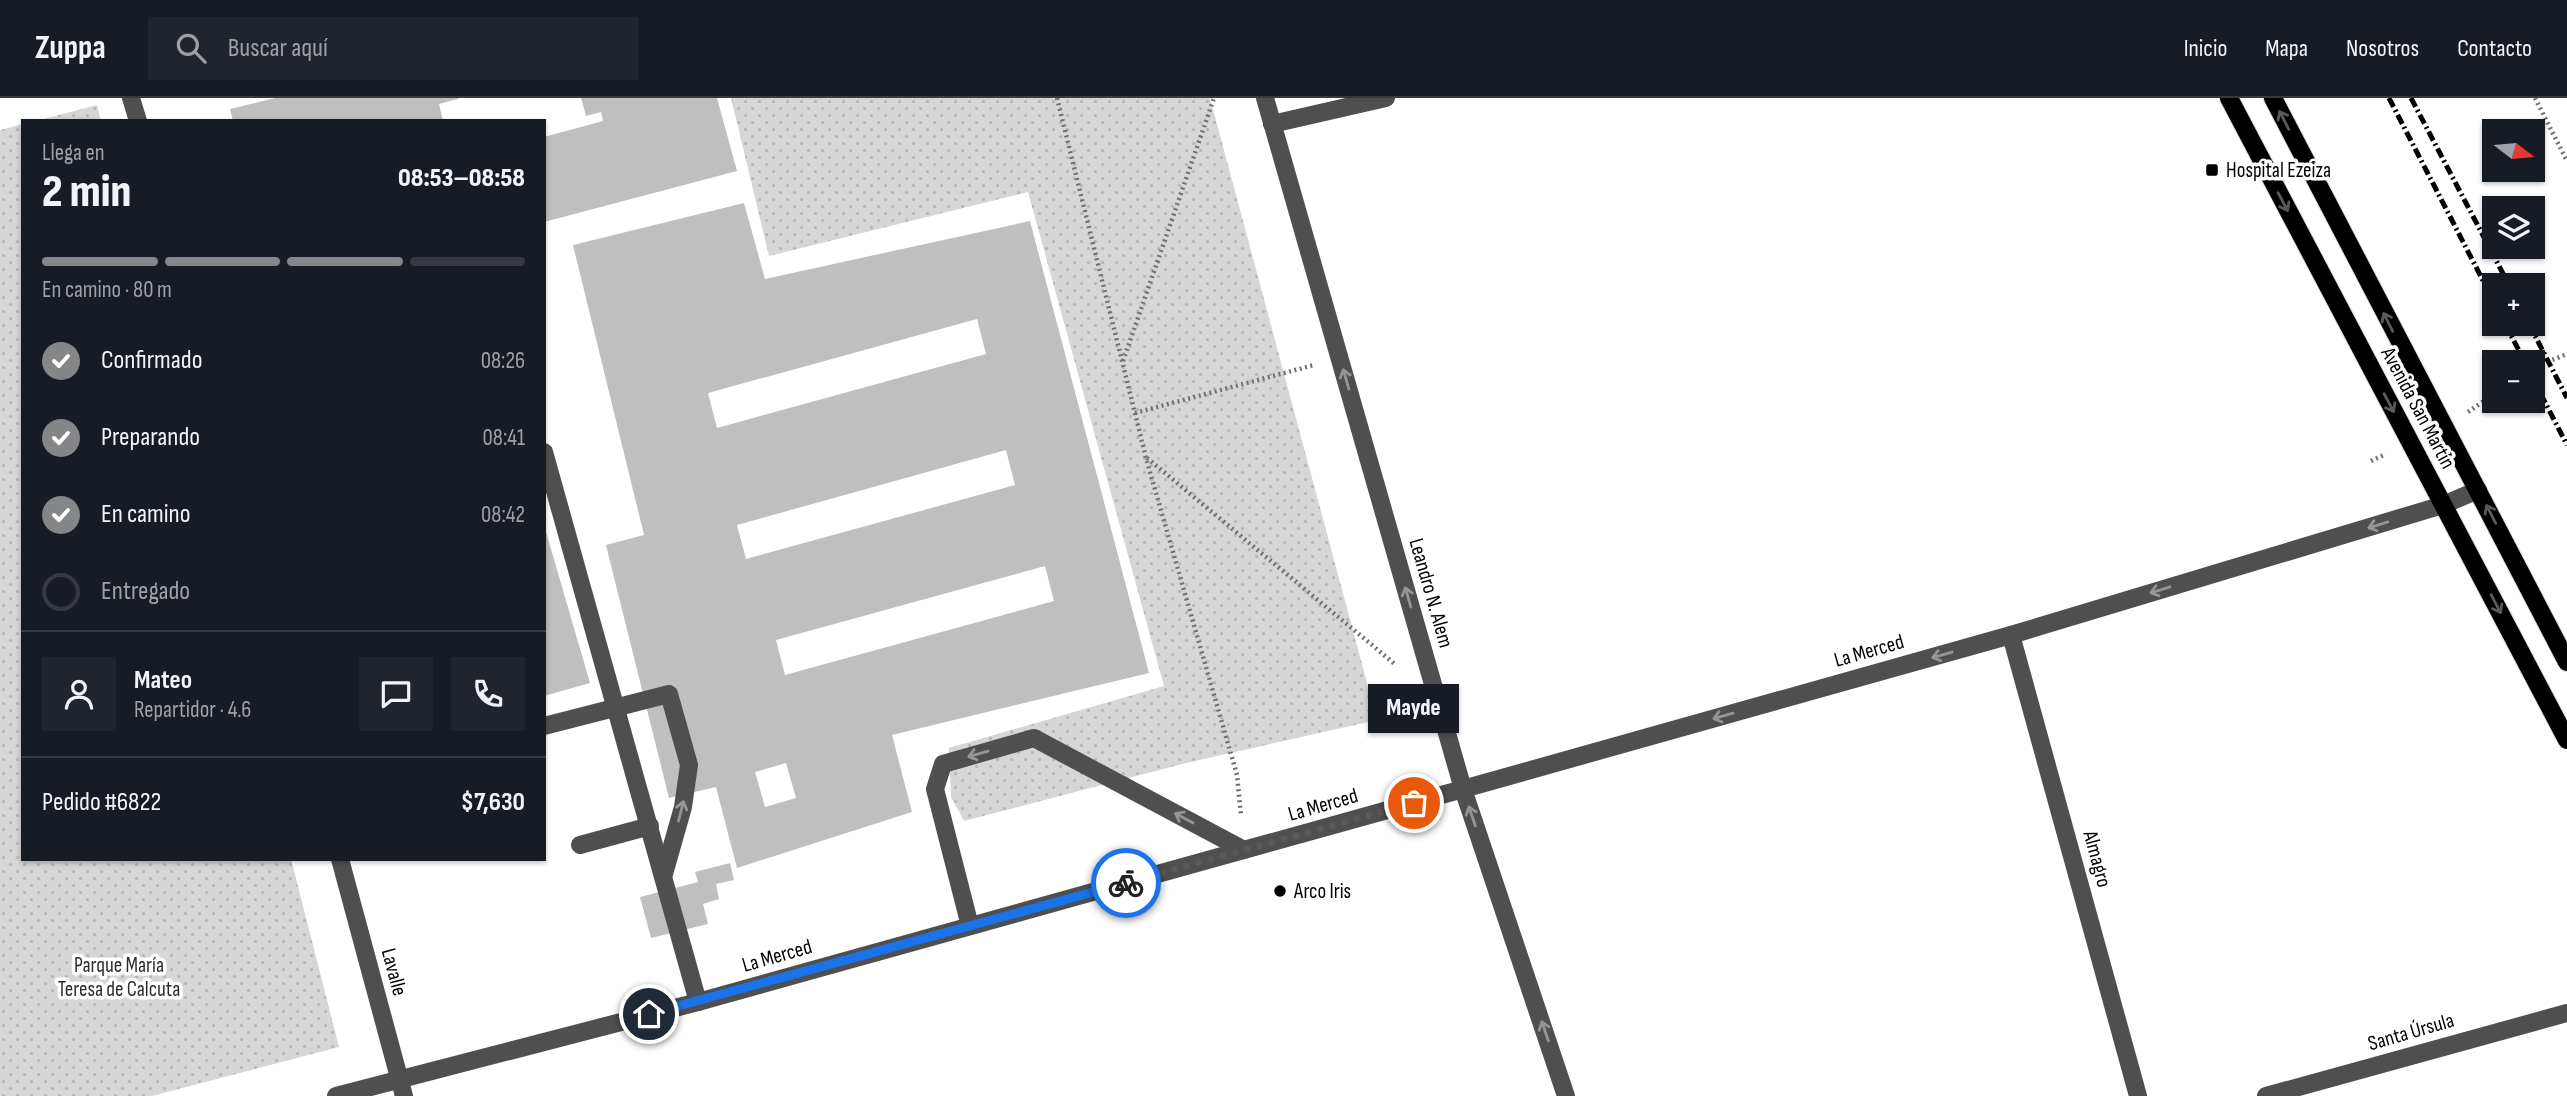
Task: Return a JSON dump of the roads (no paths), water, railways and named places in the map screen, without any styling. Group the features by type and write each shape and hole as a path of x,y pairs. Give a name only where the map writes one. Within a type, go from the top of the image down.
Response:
{"main road":[{"name":"Avenida San Martín","path":"2229,98 2567,740"},
{"name":"Avenida San Martín","path":"2273,98 2567,662"}],"street":[{"path":"131,98 137,119"},
{"name":"Leandro N. Alem","path":"1265,98 1463,789 1566,1096"},
{"path":"1272,124 1386,98"},
{"path":"546,459 698,1002"},
{"name":"La Merced","path":"336,1096 401,1087 2011,635 2444,505 2478,490"},
{"name":"Almagro","path":"2011,635 2138,1096"},
{"path":"546,726 669,694 689,765 683,807 663,877"},
{"path":"970,926 935,789 943,764 1034,738 1244,850"},
{"path":"580,845 650,826"},
{"name":"Lavalle","path":"341,861 401,1087"},
{"name":"Santa Úrsula","path":"2266,1096 2567,1013"}],"railway":[{"path":"2389,98 2482,279"},
{"path":"2411,98 2503,273"},
{"path":"2511,336 2519,350"},
{"path":"2535,336 2567,398"},
{"path":"2545,402 2567,445"}],"place":[{"name":"Hospital Ezeiza","path":"2212,170"},
{"name":"Mayde","path":"1414,803"},
{"name":"Arco Iris","path":"1280,891"}],"park label":[{"name":"Parque María Teresa de Calcuta","path":"119,977"}]}
